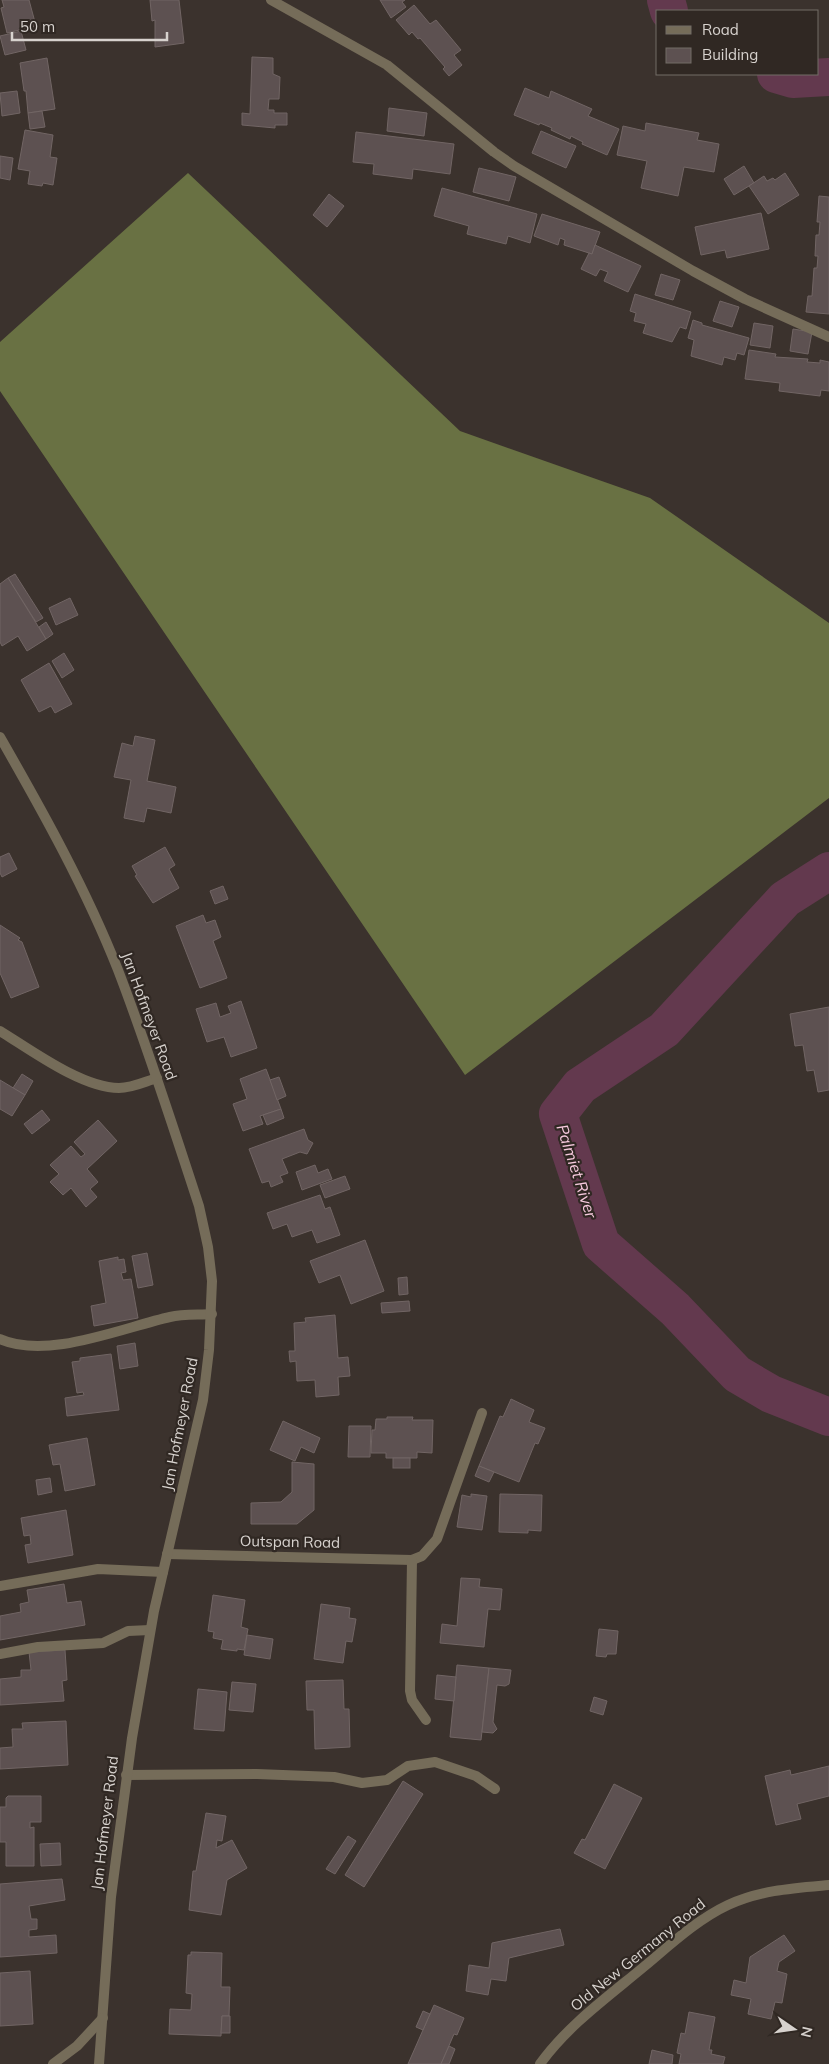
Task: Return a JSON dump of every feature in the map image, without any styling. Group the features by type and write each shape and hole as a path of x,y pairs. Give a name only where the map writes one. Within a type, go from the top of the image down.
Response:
{"street":[{"path":"271,0 387,65 514,166 692,271 745,299 829,337"},
{"name":"Jan Hofmeyer Road","path":"0,737 58,840 92,910 117,969 157,1078 199,1206 208,1247 212,1281 212,1314 203,1400 150,1630 126,1775 111,1897 99,2064"},
{"path":"0,1031 70,1074 107,1087 134,1086 157,1078"},
{"path":"0,1339 10,1344 42,1346 65,1344 172,1317 212,1314"},
{"path":"426,1720 412,1700 410,1691 412,1560 422,1556 437,1539 482,1413"},
{"name":"Outspan Road","path":"167,1554 412,1560"},
{"path":"0,1586 98,1569 163,1572"},
{"path":"0,1654 38,1647 103,1643 128,1632 150,1630"},
{"path":"126,1775 257,1774 334,1777 362,1783 387,1780 408,1766 435,1762 476,1776 495,1790"},
{"name":"Old New Germany Road","path":"540,2064 563,2036 595,2008 675,1941 728,1905 768,1892 829,1884"},
{"path":"53,2064 77,2046 103,2018"},
{"path":"99,2064 104,2064"}],"green space":[{"path":"188,173 460,431 650,498 829,623 829,798 465,1075 0,391 0,342"}],"building":[{"path":"2,0 29,0 36,26 7,33 1,8 4,7"},
{"path":"150,0 179,0 184,43 155,47 155,20 152,21"},
{"path":"380,0 405,0 402,2 406,7 391,18"},
{"path":"414,5 430,24 436,20 461,50 454,55 462,65 449,76 443,69 445,67 420,38 418,39 412,32 409,35 396,20"},
{"path":"21,31 26,50 5,55 0,36"},
{"path":"252,57 273,58 273,74 280,77 279,99 269,99 268,110 274,110 274,113 287,113 287,125 275,125 275,128 242,125 242,113 250,114"},
{"path":"47,58 55,109 28,113 26,91 24,91 20,63"},
{"path":"525,88 549,98 551,91 592,109 588,116 619,129 607,155 582,144 583,142 571,136 570,139 551,130 552,128 514,115"},
{"path":"17,91 20,113 2,116 0,93"},
{"path":"389,108 427,113 424,136 387,131"},
{"path":"42,111 45,127 30,129 28,113"},
{"path":"646,123 699,133 697,140 719,144 714,172 684,167 678,196 641,188 647,161 617,155 623,126 645,131"},
{"path":"25,130 53,135 50,157 57,158 53,185 43,183 42,186 28,184 30,171 18,169"},
{"path":"541,131 576,146 566,168 532,153"},
{"path":"356,132 454,144 450,174 413,169 412,179 373,174 374,164 353,162"},
{"path":"0,156 13,158 10,180 0,178"},
{"path":"744,166 754,183 734,195 724,179"},
{"path":"479,168 516,177 509,201 473,192"},
{"path":"785,173 799,195 768,214 749,186 764,176 767,181 773,178 775,180"},
{"path":"442,188 537,214 530,243 508,236 506,244 467,234 469,226 434,216"},
{"path":"329,194 344,206 327,227 313,215"},
{"path":"819,196 829,197 829,314 806,312 808,296 812,296 814,268 817,268 818,256 815,256 816,235 819,235 820,222 817,222"},
{"path":"761,213 769,249 727,258 725,250 701,255 695,227"},
{"path":"542,214 600,232 592,254 564,245 565,240 560,238 558,245 534,236"},
{"path":"595,245 641,266 628,292 604,281 608,272 600,269 596,276 581,269 589,253 592,254"},
{"path":"661,274 680,280 673,300 655,295"},
{"path":"635,294 691,312 686,329 680,327 672,342 643,333 646,324 634,321 636,313 630,311"},
{"path":"720,301 739,307 732,327 713,321"},
{"path":"693,320 702,323 702,325 749,338 744,355 737,353 735,360 724,357 722,365 691,356 694,340 688,338"},
{"path":"754,323 773,326 770,348 750,345"},
{"path":"793,329 812,332 808,354 790,351"},
{"path":"749,350 776,354 775,357 808,359 807,362 820,363 820,360 829,362 829,391 821,390 820,396 779,391 780,383 745,379"},
{"path":"15,574 43,618 36,622 8,578"},
{"path":"8,578 46,639 27,651 18,636 2,646 0,642 0,584"},
{"path":"70,598 78,615 56,625 49,608"},
{"path":"46,622 53,634 46,639 39,627"},
{"path":"64,653 74,670 62,678 52,661"},
{"path":"49,663 72,704 55,713 51,706 39,712 21,680"},
{"path":"135,736 155,740 147,781 176,787 171,813 147,808 144,822 124,818 131,780 114,777 122,743 133,746"},
{"path":"165,847 175,865 169,869 179,888 153,903 135,876 137,875 132,866"},
{"path":"9,853 17,869 2,877 0,873 0,857"},
{"path":"223,886 228,899 215,904 210,891"},
{"path":"203,915 206,923 215,920 221,937 213,941 227,978 200,988 176,926"},
{"path":"0,925 20,938 18,940 22,942 39,987 11,998 0,973"},
{"path":"241,1001 257,1048 231,1057 224,1037 207,1042 196,1009 216,1003 220,1017 231,1013 228,1006"},
{"path":"829,1007 829,1090 818,1092 814,1070 807,1071 803,1045 795,1046 790,1014"},
{"path":"266,1069 281,1109 260,1116 263,1124 243,1131 233,1104 247,1099 240,1079"},
{"path":"22,1074 33,1081 25,1095 13,1088"},
{"path":"279,1077 286,1096 277,1100 270,1080"},
{"path":"0,1080 25,1095 12,1116 0,1109"},
{"path":"281,1109 284,1118 267,1125 263,1115"},
{"path":"42,1110 50,1120 32,1134 24,1124"},
{"path":"98,1120 117,1141 87,1169 98,1182 90,1189 97,1197 86,1207 71,1188 63,1195 50,1182 59,1174 50,1165 71,1146 81,1157 85,1154 74,1142"},
{"path":"304,1129 308,1140 313,1143 307,1154 300,1152 282,1159 288,1173 280,1176 283,1182 271,1187 269,1181 262,1183 249,1149"},
{"path":"315,1165 318,1173 328,1169 332,1179 302,1190 296,1172"},
{"path":"345,1176 350,1189 325,1198 320,1185"},
{"path":"320,1195 325,1209 330,1207 340,1235 317,1243 312,1230 292,1237 287,1224 273,1229 267,1213"},
{"path":"365,1240 384,1291 351,1304 340,1275 319,1283 310,1261"},
{"path":"147,1253 153,1285 138,1288 132,1256"},
{"path":"118,1257 118,1260 124,1259 126,1272 121,1273 123,1280 131,1279 138,1318 94,1326 91,1306 106,1303 99,1261"},
{"path":"407,1277 408,1294 399,1295 398,1278"},
{"path":"409,1301 410,1311 382,1313 381,1303"},
{"path":"335,1315 338,1358 348,1357 350,1376 338,1377 339,1395 316,1397 315,1380 297,1381 296,1361 290,1362 289,1351 295,1351 294,1323 306,1322 305,1318"},
{"path":"135,1343 138,1366 120,1369 117,1346"},
{"path":"111,1354 119,1410 67,1416 65,1398 84,1395 83,1392 77,1393 72,1362 80,1361 80,1358"},
{"path":"511,1399 534,1410 529,1422 545,1428 538,1444 535,1443 519,1482 479,1466 500,1416 503,1417"},
{"path":"387,1417 413,1417 412,1420 433,1420 432,1453 417,1452 417,1458 386,1458 386,1453 371,1453 372,1430 375,1430 376,1419 387,1419"},
{"path":"283,1421 320,1438 314,1453 301,1447 295,1461 270,1450"},
{"path":"349,1426 371,1426 370,1457 348,1457"},
{"path":"87,1438 95,1485 65,1491 60,1464 53,1465 49,1445"},
{"path":"393,1458 410,1458 410,1468 393,1468"},
{"path":"292,1462 314,1464 314,1510 297,1524 251,1524 251,1503 281,1502 292,1492"},
{"path":"479,1466 494,1472 489,1482 475,1476"},
{"path":"50,1478 52,1492 38,1495 36,1480"},
{"path":"471,1494 487,1496 482,1530 457,1527 462,1495 471,1497"},
{"path":"500,1494 542,1495 541,1531 528,1530 528,1533 499,1532"},
{"path":"66,1510 73,1555 28,1563 25,1545 31,1544 30,1535 24,1536 21,1518"},
{"path":"461,1578 480,1579 479,1587 502,1589 500,1610 488,1609 484,1647 440,1643 442,1624 457,1626"},
{"path":"64,1584 67,1603 81,1601 85,1625 0,1640 0,1616 21,1612 20,1604 29,1602 27,1590"},
{"path":"213,1595 245,1600 241,1627 248,1629 244,1650 221,1649 223,1640 213,1638 214,1632 208,1631"},
{"path":"321,1604 350,1608 349,1618 356,1619 352,1642 346,1641 343,1663 314,1659"},
{"path":"599,1629 618,1631 616,1654 607,1654 606,1657 596,1656"},
{"path":"247,1635 273,1639 270,1659 244,1655"},
{"path":"65,1650 67,1680 62,1681 64,1701 0,1705 0,1679 21,1677 21,1670 31,1670 29,1652"},
{"path":"457,1665 489,1668 481,1740 450,1737"},
{"path":"489,1668 511,1670 509,1684 505,1686 497,1685 493,1722 497,1729 493,1733 482,1732"},
{"path":"437,1675 456,1677 454,1701 435,1699"},
{"path":"343,1680 344,1709 349,1709 350,1747 315,1749 314,1710 307,1710 306,1681"},
{"path":"232,1682 256,1684 253,1712 229,1710"},
{"path":"198,1689 227,1692 224,1731 194,1729"},
{"path":"594,1697 607,1701 603,1715 590,1711"},
{"path":"66,1721 68,1765 0,1769 0,1748 13,1747 12,1729 23,1729 22,1723"},
{"path":"829,1766 829,1796 797,1804 801,1819 776,1825 765,1776 790,1770 791,1775"},
{"path":"403,1781 423,1794 364,1887 345,1875"},
{"path":"614,1784 642,1798 605,1869 574,1853 582,1839 585,1840"},
{"path":"8,1796 41,1796 41,1822 30,1822 30,1828 34,1827 34,1866 6,1866 6,1842 0,1842 0,1807 6,1807 6,1798"},
{"path":"206,1813 226,1816 222,1841 217,1840 216,1848 232,1840 247,1868 227,1880 221,1915 189,1910 193,1871 196,1871"},
{"path":"348,1836 356,1841 335,1874 326,1869"},
{"path":"60,1843 61,1865 41,1866 40,1844"},
{"path":"62,1879 65,1900 29,1906 31,1919 37,1919 37,1929 29,1930 29,1937 56,1935 57,1953 0,1957 0,1884"},
{"path":"560,1929 564,1945 509,1958 506,1981 491,1979 488,1995 466,1991 469,1965 489,1968 492,1943"},
{"path":"784,1935 795,1951 779,1962 777,1971 787,1974 782,2003 775,2002 771,2019 748,2014 751,1999 731,1995 734,1980 746,1983 750,1957"},
{"path":"191,1952 222,1953 221,1987 230,1987 229,2016 222,2016 221,2036 169,2034 170,2009 191,2010 192,1994 186,1993 188,1955 191,1955"},
{"path":"30,1971 33,2024 0,2026 0,1973"},
{"path":"434,2005 464,2018 457,2035 454,2034 441,2064 408,2064"},
{"path":"423,2011 430,2014 423,2030 416,2027"},
{"path":"689,2012 715,2017 709,2050 712,2050 711,2054 725,2057 723,2064 679,2064 681,2054 677,2053 681,2033 685,2034"},
{"path":"222,2016 230,2016 230,2033 221,2033"},
{"path":"449,2046 455,2049 449,2064 441,2064"},
{"path":"652,2050 673,2055 672,2064 649,2064"}],"waterway":[{"name":"Palmiet River","path":"666,0 669,10"},
{"name":"Palmiet River","path":"779,75 793,79 829,77"},
{"name":"Palmiet River","path":"829,871 785,899 664,1030 580,1086 558,1114 601,1244 675,1309 737,1374 771,1394 829,1417"}]}
